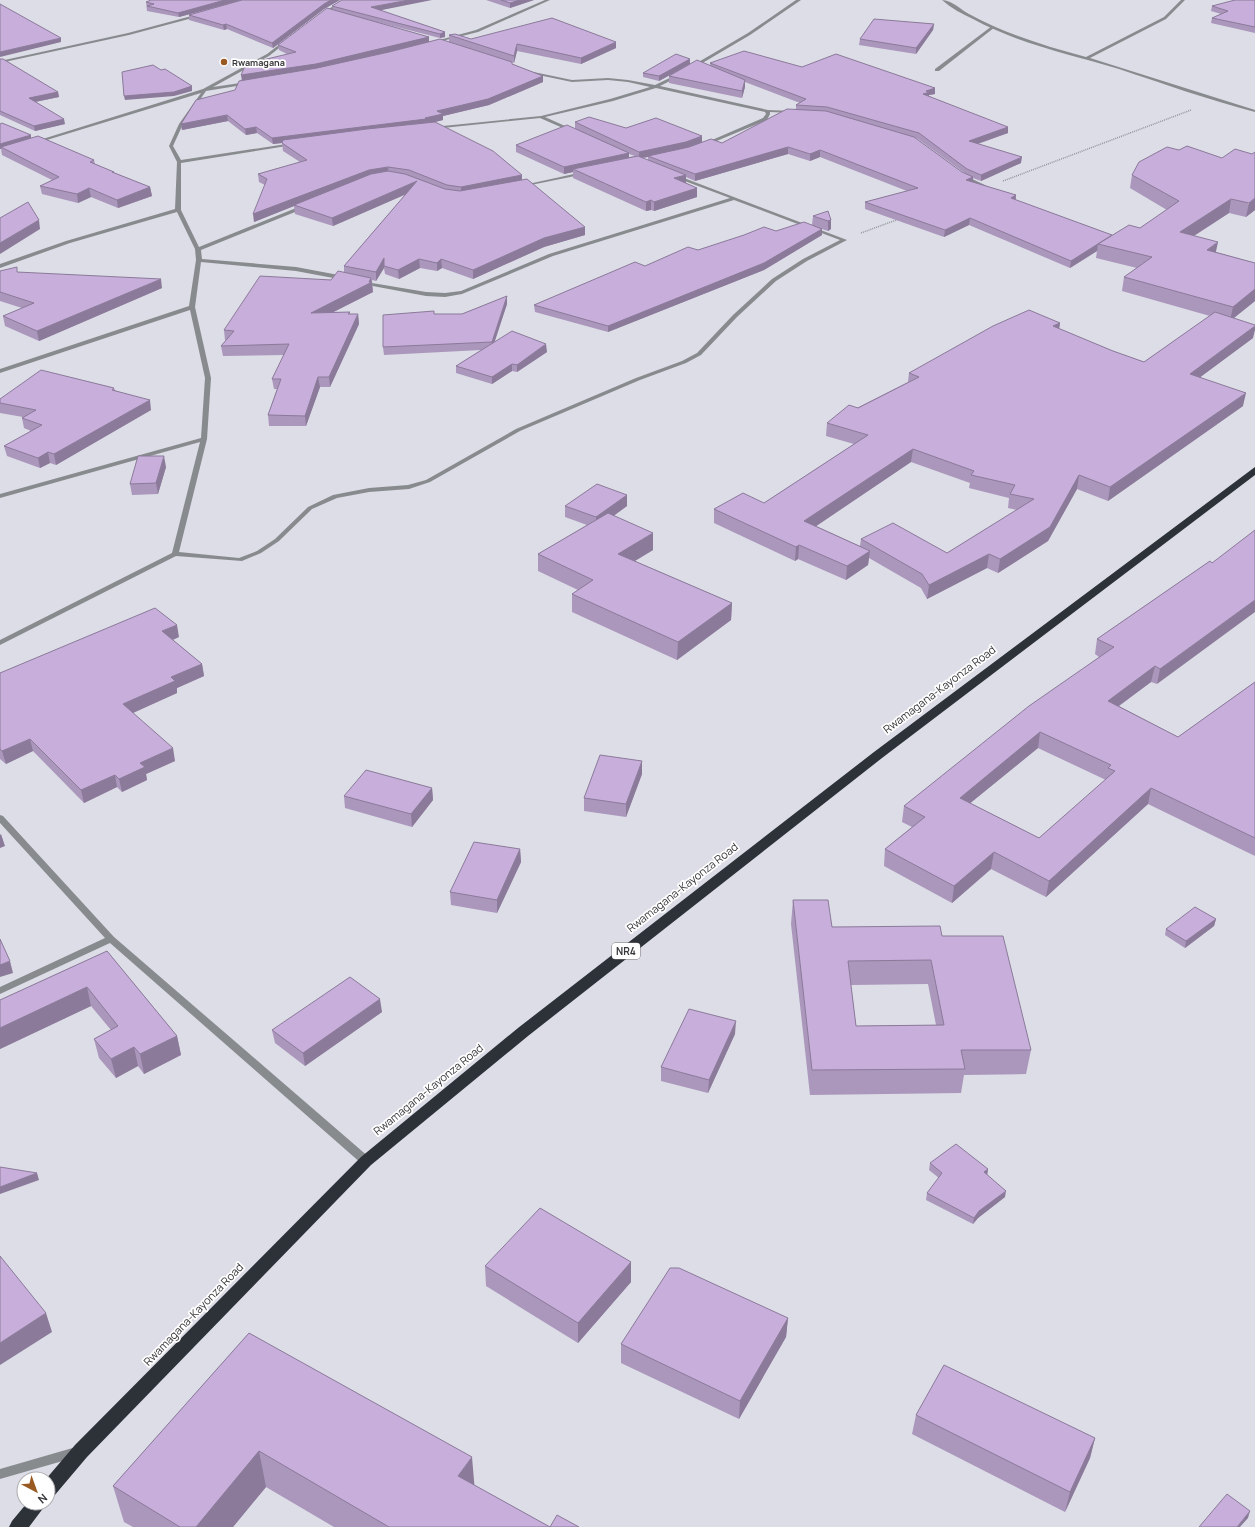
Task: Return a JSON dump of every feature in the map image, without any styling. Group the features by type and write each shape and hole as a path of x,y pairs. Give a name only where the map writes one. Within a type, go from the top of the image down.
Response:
{"highway":[{"name":"Rwamagana-Kayonza Road","path":"56,1481 81,1451 366,1161 523,1032 872,759 1255,470"},
{"path":"18,1527 31,1511"}],"street":[{"path":"314,20 326,11 346,0"},
{"path":"430,41 438,41 477,31 548,0"},
{"path":"688,69 749,34 798,0"},
{"path":"944,0 975,19 1016,36 1255,111"},
{"path":"1086,58 1165,18 1183,0"},
{"path":"326,11 334,13"},
{"path":"0,62 129,34 206,14"},
{"path":"937,70 993,27"},
{"path":"175,554 204,439 208,378 192,306 199,260 198,249 178,210 179,162 172,146 175,136 205,90 268,54 291,37"},
{"path":"438,41 445,44"},
{"path":"524,70 572,81 608,79 658,86 766,111 795,112"},
{"path":"423,129 541,117 611,100 658,86 682,72"},
{"path":"28,144 205,90 250,83"},
{"path":"701,146 765,119 768,114 766,111"},
{"path":"541,117 576,133"},
{"path":"179,162 301,142"},
{"path":"517,187 586,173"},
{"path":"668,173 732,199 844,240"},
{"path":"959,174 987,187"},
{"path":"358,281 426,294 445,295 462,292 551,255 732,199"},
{"path":"198,249 306,206"},
{"path":"0,266 68,242 178,210"},
{"path":"0,643 175,554 240,560 259,552 277,540 310,508 335,496 369,490 409,487 428,481 518,430 631,382 684,362 699,354 735,316 774,280 805,260 844,240"},
{"path":"199,260 296,269 350,280"},
{"path":"0,371 192,306"},
{"path":"0,496 204,439"},
{"path":"0,818 112,939 366,1161"},
{"path":"0,991 112,939"},
{"path":"0,1474 81,1451"}],"path":[{"path":"987,187 1216,100"},
{"path":"844,240 902,218"}],"building":[{"path":"151,0 225,0 178,13 147,6 154,4 146,2"},
{"path":"242,0 331,0 272,43 226,24 223,25 189,15"},
{"path":"342,0 409,0 371,7 445,32 440,34 332,6"},
{"path":"501,0 520,0 510,3"},
{"path":"1235,0 1255,0 1255,27 1212,18 1228,11 1212,6"},
{"path":"0,4 61,38 0,52"},
{"path":"327,8 429,37 316,64 241,75 246,64 296,52 278,45"},
{"path":"552,18 616,42 581,58 517,44 514,56 449,35 455,34 471,39"},
{"path":"874,19 934,24 916,48 860,39"},
{"path":"440,39 512,62 512,64 543,76 488,99 437,111 443,114 425,118 426,119 272,138 256,127 245,129 227,115 181,124 196,100 235,90 239,81 317,68"},
{"path":"744,51 802,67 836,54 935,88 926,91 930,92 923,94 1008,127 969,141 1022,157 981,175 967,169 919,133 827,107 796,105 806,99 710,63"},
{"path":"676,54 690,59 659,76 643,73"},
{"path":"0,59 3,59 58,92 29,98 64,119 34,126 0,111"},
{"path":"697,60 745,80 742,91 669,76"},
{"path":"153,65 161,70 165,69 192,86 174,92 124,96 122,72"},
{"path":"787,109 826,111 914,137 962,172 973,177 966,180 1016,195 1011,198 1112,235 1071,261 970,218 945,230 865,202 918,188 820,150 810,154 788,147 695,174 648,156 689,147 711,139 722,143"},
{"path":"589,117 626,128 656,118 702,136 686,142 639,152 575,122"},
{"path":"435,122 493,151 522,175 461,187 447,185 409,170 388,167 369,170 253,214 267,179 258,174 307,160 282,143 283,140"},
{"path":"2,123 31,135 0,144 0,124"},
{"path":"567,125 629,153 564,167 516,145"},
{"path":"38,136 94,160 90,162 150,187 117,200 89,188 77,194 40,186 59,177 1,147"},
{"path":"1187,146 1222,158 1235,149 1252,154 1255,152 1255,198 1249,203 1231,199 1180,232 1218,242 1207,250 1255,263 1255,289 1233,307 1124,277 1152,257 1098,244 1129,225 1140,228 1179,201 1132,175 1139,162 1167,147 1179,150"},
{"path":"638,156 686,175 674,178 697,188 654,202 651,200 646,202 573,169"},
{"path":"388,171 405,174 445,189 460,191 527,179 585,227 544,238 473,270 441,259 437,263 419,259 398,270 384,266 384,258 376,272 344,266 417,181 332,218 294,205 371,174"},
{"path":"28,202 39,220 0,243 0,218"},
{"path":"828,211 831,220 828,221 813,216"},
{"path":"804,222 822,229 764,263 608,326 534,305 635,262 645,266 688,247 698,250 764,227 776,231"},
{"path":"17,267 17,272 161,279 37,331 3,316 34,303 0,292 0,271"},
{"path":"338,271 371,278 369,282 372,282 311,313 350,312 348,314 358,314 329,377 318,377 305,416 268,415 281,379 272,379 289,344 221,346 234,331 224,330 260,276 331,280"},
{"path":"507,296 492,342 383,347 383,315 434,311 434,314 462,314"},
{"path":"1029,310 1060,323 1053,326 1144,362 1215,312 1255,325 1190,374 1246,393 1110,487 1079,475 1050,527 1000,559 989,554 929,585 922,574 861,539 893,523 947,553 1034,499 1010,494 1015,485 971,475 974,471 913,449 804,521 870,551 847,566 799,545 796,547 714,509 743,493 764,503 868,435 827,423 849,405 858,408 919,377 909,373 993,326"},
{"path":"512,331 546,344 517,365 512,364 492,377 456,366"},
{"path":"41,370 114,388 112,390 150,400 54,454 48,452 38,458 4,446 42,425 22,418 36,410 0,403 0,399"},
{"path":"138,456 164,456 156,483 130,484"},
{"path":"597,484 627,495 596,517 565,506"},
{"path":"608,513 653,533 618,554 732,603 678,642 572,594 593,580 538,554"},
{"path":"1255,530 1255,600 1160,669 1155,666 1108,701 1178,737 1255,682 1255,838 1151,788 1049,881 994,852 954,886 885,849 925,817 904,806 1029,706 1114,647 1097,639 1210,561 1212,563","holes":["1040,732 1111,765 1108,768 1115,771 1039,838 960,798"]},
{"path":"155,608 177,625 162,631 202,664 171,677 175,681 123,704 173,748 140,763 145,767 119,779 115,775 81,790 30,739 2,751 0,749 0,673"},
{"path":"600,755 642,761 626,804 584,798"},
{"path":"366,770 432,788 411,814 344,796"},
{"path":"474,842 520,849 497,900 450,892"},
{"path":"793,900 828,900 832,927 940,926 942,936 1003,936 1031,1050 961,1050 965,1069 812,1070","holes":["931,960 944,1025 856,1026 848,961"]},
{"path":"1195,907 1216,919 1186,941 1166,929"},
{"path":"0,939 10,961 0,965"},
{"path":"107,951 177,1036 140,1054 134,1047 111,1059 94,1039 118,1026 87,987 0,1028 0,1000"},
{"path":"350,977 380,999 303,1053 272,1030"},
{"path":"689,1009 736,1021 709,1080 661,1067"},
{"path":"956,1144 988,1169 984,1172 1006,1191 979,1211 974,1218 927,1193 942,1173 930,1163"},
{"path":"0,1167 37,1173 0,1187"},
{"path":"540,1208 631,1262 578,1323 485,1266"},
{"path":"0,1256 46,1313 0,1343"},
{"path":"670,1268 679,1268 788,1318 740,1401 621,1344"},
{"path":"249,1333 472,1457 458,1476 550,1527 389,1527 259,1451 196,1527 180,1527 113,1486"},
{"path":"944,1365 1095,1438 1070,1492 916,1415"},
{"path":"1227,1494 1250,1511 1237,1527 1199,1527"},
{"path":"557,1515 579,1527 550,1527"}],"place":[{"name":"Rwamagana","path":"224,62"}]}
